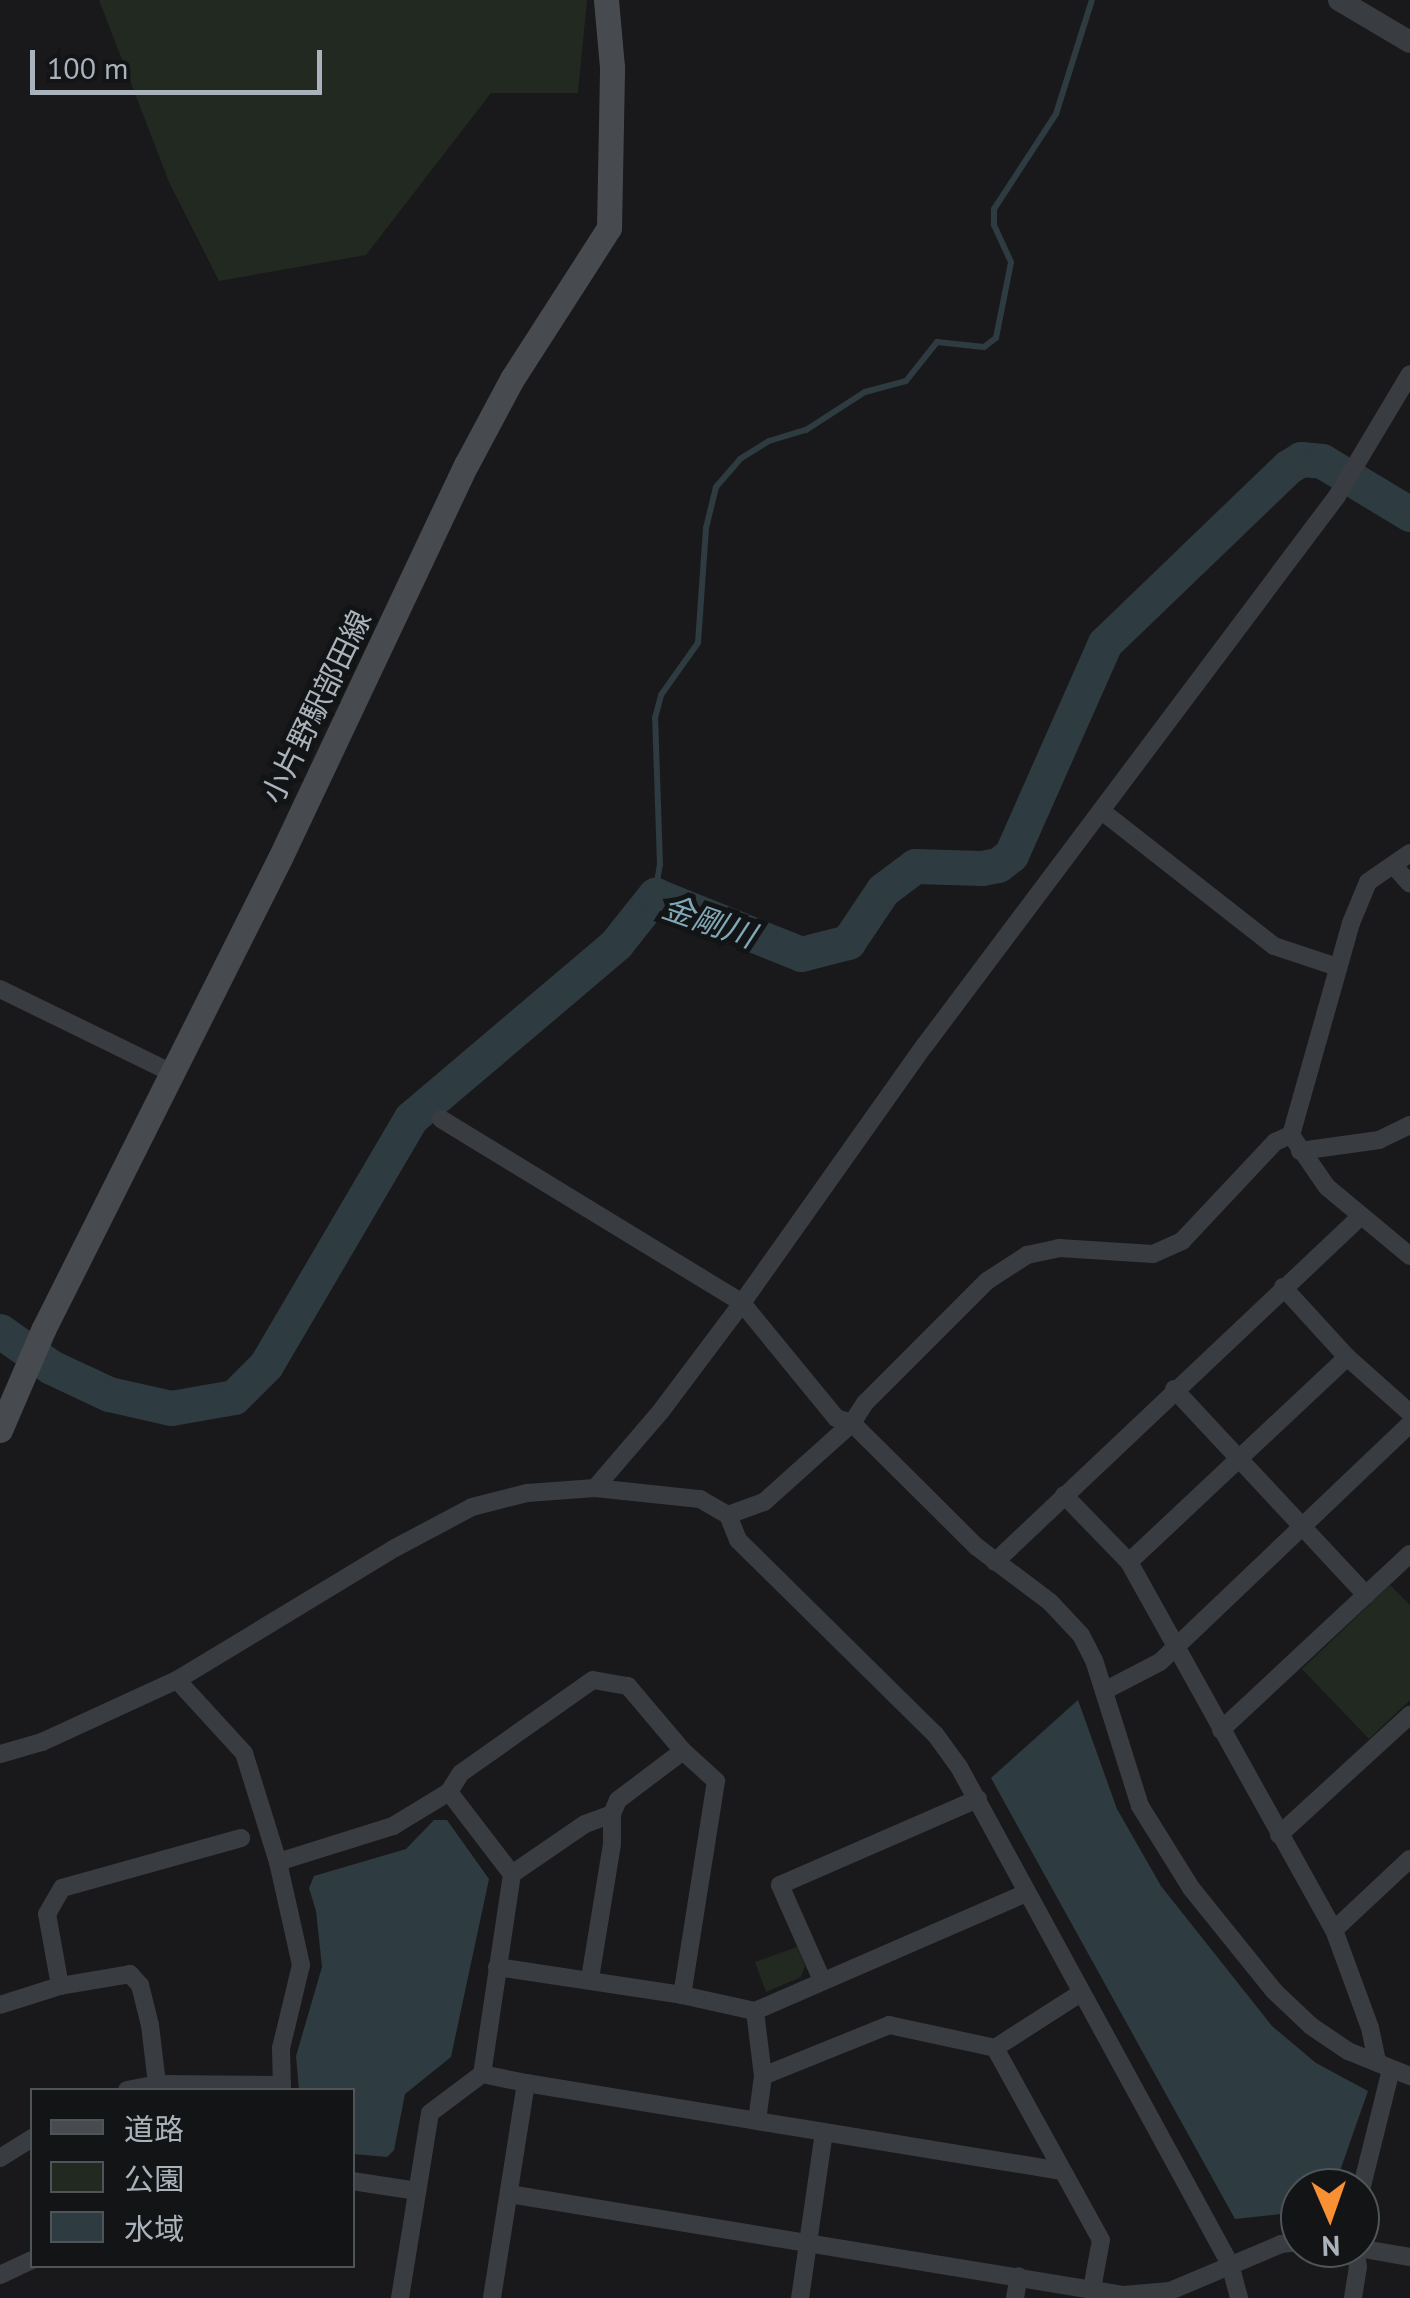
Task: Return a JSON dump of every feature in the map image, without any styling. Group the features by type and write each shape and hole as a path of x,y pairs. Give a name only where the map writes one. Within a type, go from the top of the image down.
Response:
{"main road":[{"name":"小片野駅部田線","path":"0,1430 43,1330 174,1074 466,464 512,379 609,228 612,67 606,0"}],"street":[{"path":"1339,0 1410,42"},
{"path":"595,1488 661,1411 742,1304 925,1045 1103,812 1342,486 1410,374"},
{"path":"1103,812 1274,946 1338,967"},
{"path":"1410,853 1368,882 1338,967 1295,1143 1327,1187 1410,1256"},
{"path":"1393,864 1410,884"},
{"path":"0,989 174,1074"},
{"path":"441,1119 742,1304 836,1418 852,1423 995,1562 1050,1602 1075,1627 1094,1660 1140,1806 1191,1888 1274,1991 1298,2014 1348,2050 1410,2076"},
{"path":"728,1515 764,1502 852,1423 865,1404 987,1280 1027,1256 1059,1248 1153,1254 1182,1241 1275,1142 1380,1140 1410,1125"},
{"path":"995,1562 1360,1216"},
{"path":"1283,1287 1347,1357 1410,1413"},
{"path":"1129,1562 1347,1357"},
{"path":"1174,1390 1366,1595"},
{"path":"1104,1691 1160,1662 1410,1424"},
{"path":"0,1754 42,1742 177,1680 395,1548 472,1507 527,1493 595,1488 700,1500 728,1515 738,1540 936,1734 978,1799 1080,1994 1230,2264 1239,2298"},
{"path":"1064,1495 1129,1562 1334,1930 1384,2066 1365,2168"},
{"path":"1221,1730 1410,1554"},
{"path":"137,2088 157,2084 282,2088 282,2048 302,1965 278,1862 244,1753 177,1680"},
{"path":"278,1862 393,1826 448,1792 460,1772 593,1680 628,1686 684,1751 716,1781 682,1995"},
{"path":"1279,1835 1410,1714"},
{"path":"590,1979 612,1844 612,1814 618,1800 684,1751"},
{"path":"448,1792 512,1874"},
{"path":"822,1980 780,1884 978,1799"},
{"path":"400,2298 430,2113 482,2074 512,1874 585,1824 612,1814"},
{"path":"60,1986 47,1914 62,1888 241,1838"},
{"path":"1334,1930 1410,1859"},
{"path":"497,1966 682,1995 754,2011 1026,1893"},
{"path":"0,2005 60,1986 130,1974 140,1985 157,2084"},
{"path":"763,2076 889,2025 994,2048 1080,1994"},
{"path":"754,2011 763,2076 757,2121"},
{"path":"994,2048 1101,2240 1092,2289"},
{"path":"482,2074 1061,2171"},
{"path":"492,2298 526,2083"},
{"path":"800,2298 824,2132"},
{"path":"0,2158 30,2139"},
{"path":"355,2181 417,2190"},
{"path":"509,2194 1123,2296 1170,2291 1280,2244"},
{"path":"1380,2252 1410,2256"},
{"path":"0,2276 30,2261"},
{"path":"1353,2298 1358,2268"},
{"path":"1015,2298 1018,2276"}],"green space":[{"path":"99,0 587,0 578,93 491,93 366,255 219,281 169,182"},
{"path":"1390,1585 1410,1605 1410,1700 1369,1739 1302,1669"},
{"path":"797,1947 805,1966 801,1977 766,1992 755,1962"}],"water":[{"path":"1078,1700 1117,1809 1161,1886 1272,2026 1316,2063 1368,2091 1341,2168 1280,2168 1280,2214 1235,2219 991,1778"},
{"path":"434,1820 447,1820 489,1879 451,2057 405,2094 394,2150 387,2157 355,2154 355,2088 299,2088 296,2056 322,1967 316,1911 309,1888 314,1876 406,1849"}],"waterway":[{"path":"655,895 660,865 655,718 661,695 698,643 706,528 716,487 740,459 769,441 806,430 865,392 906,381 937,342 984,347 996,338 1011,262 994,225 994,209 1056,114 1092,0"},
{"name":"金剛川","path":"0,1331 51,1367 109,1394 171,1408 234,1397 266,1365 411,1118 616,944 655,895 801,954 848,942 883,890 915,866 982,868 998,865 1011,855 1105,643 1288,467 1301,459 1322,461 1410,514"}]}
